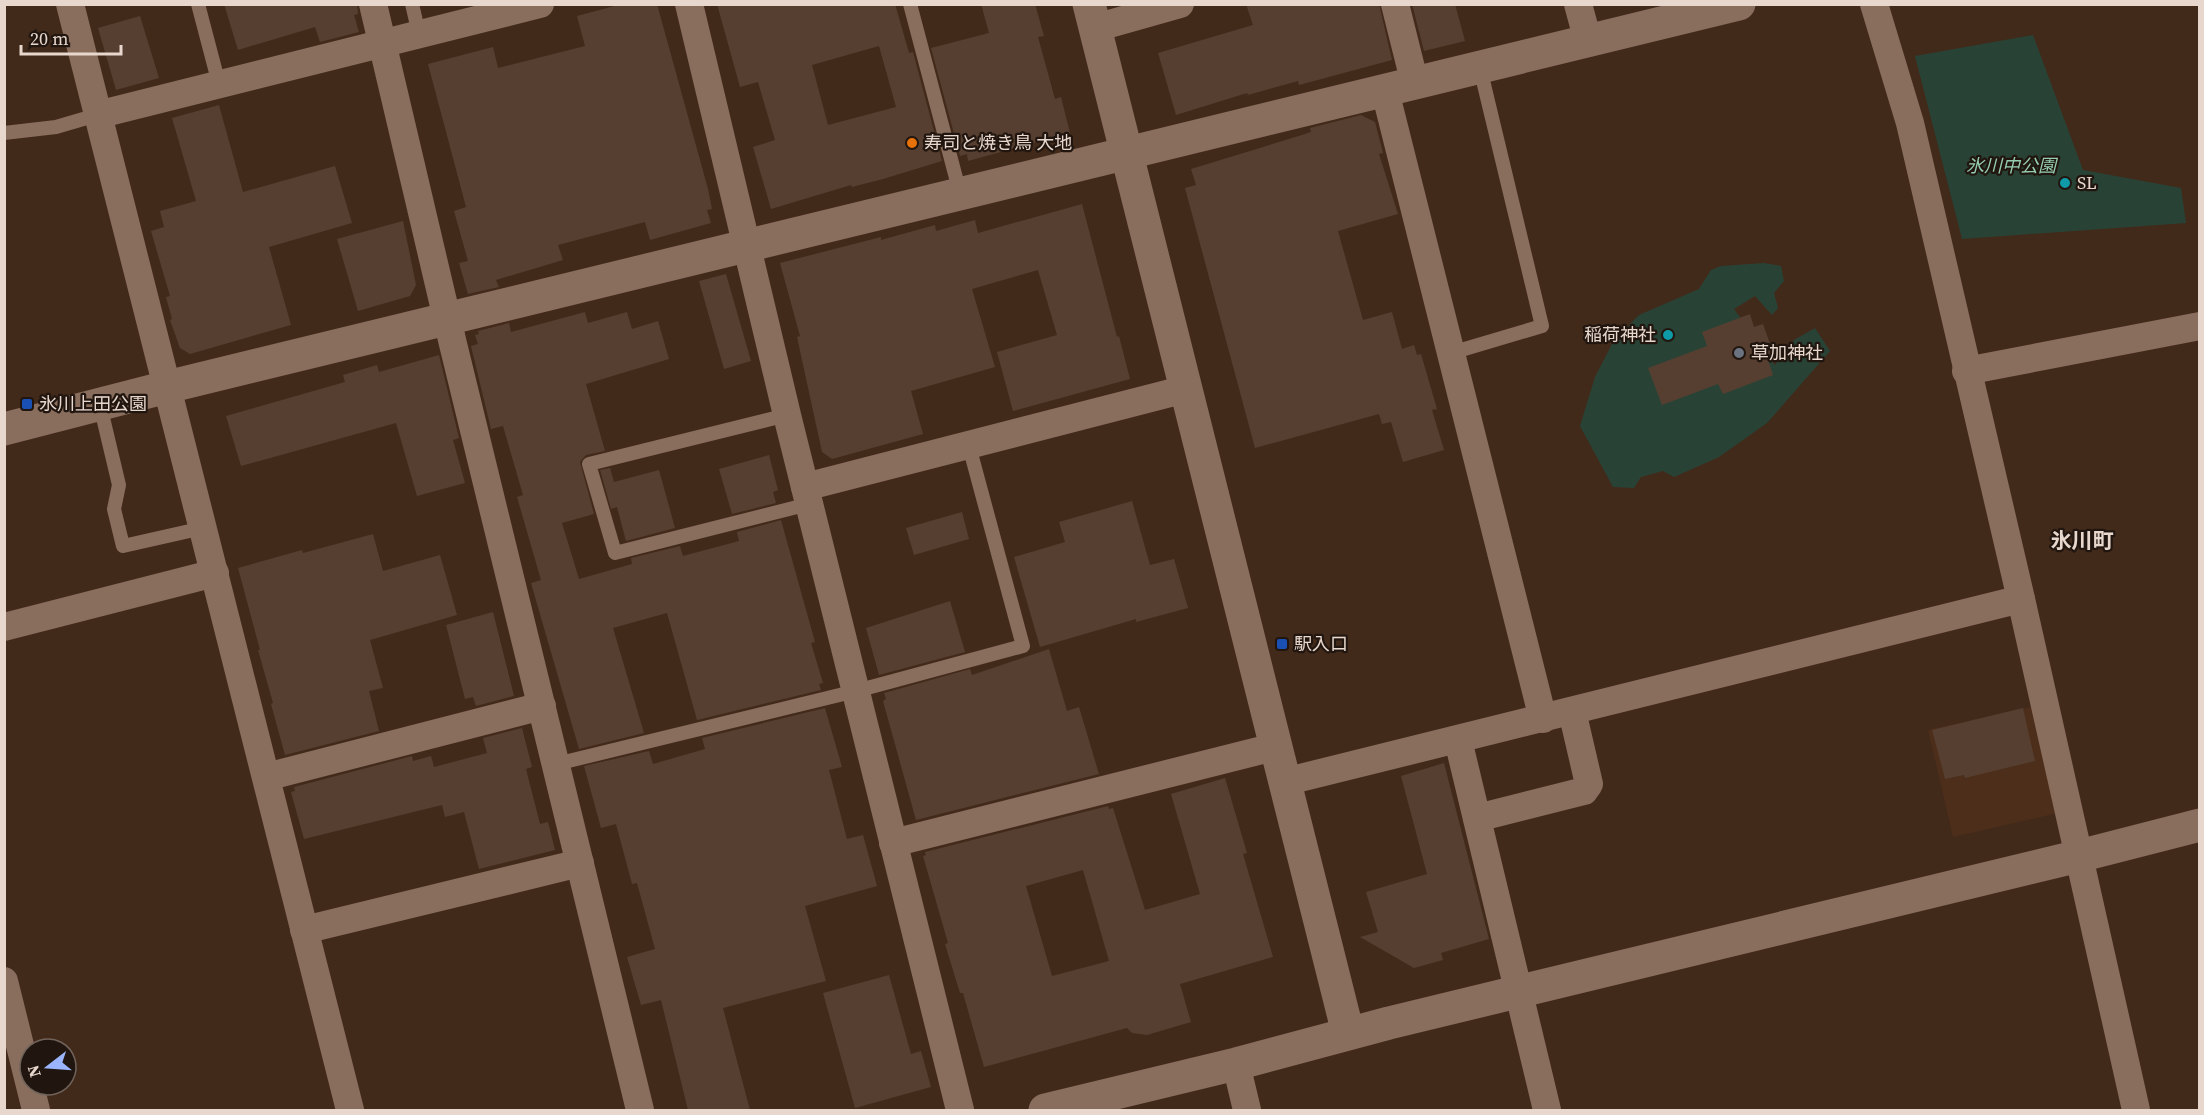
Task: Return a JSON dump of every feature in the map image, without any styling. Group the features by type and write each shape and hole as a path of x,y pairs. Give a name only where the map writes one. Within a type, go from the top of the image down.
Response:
{"street":[{"path":"70,4 350,1110"},
{"path":"373,4 447,319 640,1110"},
{"path":"688,4 787,416 960,1110"},
{"path":"1180,4 1092,16 1274,747 1348,1033"},
{"path":"1395,4 1400,87 1451,353 1543,719"},
{"path":"1578,4 1588,41"},
{"path":"4,429 167,387 1739,4"},
{"path":"1874,4 1910,123 2136,1110"},
{"path":"97,115 529,6"},
{"path":"1966,371 2199,326"},
{"path":"807,496 969,446 1186,389"},
{"path":"4,627 214,573"},
{"path":"1284,782 2020,599"},
{"path":"266,777 542,706"},
{"path":"1477,818 1584,791 1590,784 1572,711"},
{"path":"1458,740 1546,1110"},
{"path":"893,843 1274,747"},
{"path":"1046,1110 1236,1064 1348,1033 2199,825"},
{"path":"304,930 580,863"},
{"path":"4,981 36,1110"},
{"path":"1236,1064 1247,1110"}],"lane":[{"path":"198,4 219,84"},
{"path":"412,4 418,34"},
{"path":"910,4 960,193"},
{"path":"1451,353 1542,326 1480,68"},
{"path":"4,133 56,127 97,115"},
{"path":"100,405 119,485 114,509 123,546 203,528"},
{"path":"787,416 589,464 615,553 807,496"},
{"path":"556,764 856,691 1023,646 969,446"}],"shaded area":[{"path":"2035,706 2058,813 1953,837 1928,730"}],"green space":[{"name":"氷川中公園","path":"2033,35 2083,170 2181,188 2186,223 1962,239 1915,56"},
{"path":"1764,263 1781,266 1784,281 1774,293 1778,308 1772,315 1755,296 1734,309 1775,365 1794,340 1815,328 1830,351 1767,423 1719,457 1674,477 1663,471 1641,477 1634,488 1613,487 1580,426 1595,377 1614,340 1639,315 1699,289 1711,270 1721,266"}],"building":[{"path":"224,4 357,4 358,14 354,15 359,32 320,42 315,27 238,50"},
{"path":"622,4 657,4 708,189 712,209 707,210 711,223 650,240 645,222 558,245 563,260 496,280 499,287 468,294 459,263 468,261 454,211 466,207 428,64 493,47 498,68 585,46 577,16"},
{"path":"717,4 895,4 909,53 913,52 942,161 771,209 753,147 775,140 758,82 740,87","holes":["879,46 896,107 828,125 812,65"]},
{"path":"981,4 1035,4 1044,36 1038,37 1055,99 1061,97 1070,133 968,161 967,154 960,156 931,48 989,33"},
{"path":"1246,4 1379,4 1392,60 1299,85 1298,81 1248,95 1247,93 1176,115 1158,53 1253,25"},
{"path":"1412,4 1455,4 1465,41 1424,51"},
{"path":"140,16 159,78 116,90 98,28"},
{"path":"219,105 243,192 335,166 352,223 269,247 291,325 190,354 180,348 170,320 172,319 166,297 170,296 151,231 164,227 160,211 196,201 172,118"},
{"path":"1361,115 1375,122 1383,153 1379,154 1398,214 1338,231 1363,320 1392,312 1402,349 1414,345 1417,355 1421,354 1437,409 1432,410 1444,450 1403,462 1391,422 1382,424 1379,414 1255,448 1185,188 1196,185 1191,169 1311,132 1310,128"},
{"path":"1082,204 1130,379 1013,411 997,352 1057,335 1038,270 972,289 995,367 911,391 923,434 832,459 822,452 797,337 800,336 780,263 935,225 936,231 975,220 978,233"},
{"path":"403,221 416,285 410,296 358,311 337,239"},
{"path":"726,274 751,361 724,369 699,281"},
{"path":"585,312 588,323 627,312 632,329 658,321 669,359 586,384 605,451 586,455 580,462 594,514 562,523 579,579 632,564 631,558 680,546 683,556 739,541 737,532 781,520 815,642 811,643 823,683 819,684 821,690 697,720 667,613 613,628 644,733 579,749 531,583 541,580 517,497 523,495 503,426 491,429 471,346 478,344 475,335 479,334 478,331 509,323 511,332"},
{"path":"1750,314 1754,327 1763,324 1774,355 1767,357 1773,375 1723,394 1718,384 1662,405 1648,368 1707,346 1702,332"},
{"path":"439,355 459,438 453,440 465,483 417,496 396,423 241,466 226,416 345,382 343,375 377,365 379,372"},
{"path":"769,455 778,490 773,492 776,503 732,514 719,469"},
{"path":"610,468 614,482 659,470 675,528 626,541 617,507 611,509 600,470"},
{"path":"1132,501 1150,565 1174,559 1188,608 1136,622 1136,619 1040,647 1014,557 1065,542 1059,522"},
{"path":"962,512 969,539 914,555 906,528"},
{"path":"373,534 383,571 440,555 457,615 370,640 383,688 369,691 379,731 285,755 238,568 302,550 303,553"},
{"path":"950,601 965,652 879,675 866,628"},
{"path":"493,612 514,696 476,706 473,697 465,699 446,625"},
{"path":"1049,649 1067,711 1079,707 1099,774 916,820 883,701 886,699 884,693 970,669 972,675"},
{"path":"825,708 842,767 829,770 847,839 863,835 877,886 805,906 826,981 723,1008 750,1110 688,1110 661,1000 641,1005 627,957 655,949 637,883 632,884 616,824 601,828 584,766 649,751 653,764 705,749 702,738"},
{"path":"2023,708 2035,761 1965,778 1964,775 1945,779 1932,730"},
{"path":"522,728 532,767 526,769 540,824 548,822 555,850 479,869 464,812 445,817 442,805 304,839 291,792 295,791 294,787 412,756 413,761 431,756 434,767 487,753 483,738"},
{"path":"1444,763 1489,939 1441,953 1443,960 1414,968 1360,937 1378,932 1366,892 1427,874 1401,776"},
{"path":"1225,778 1247,853 1243,854 1273,957 1180,984 1191,1022 1147,1035 1132,1033 1127,1028 984,1067 963,993 960,993 945,944 948,943 923,856 926,855 925,852 1108,806 1109,809 1113,808 1145,910 1200,894 1171,794","holes":["1083,870 1109,961 1052,976 1026,886"]},
{"path":"889,975 911,1054 921,1051 931,1087 855,1108 823,993"}],"place":[{"name":"寿司と焼き鳥 大地","path":"912,143"},
{"name":"SL","path":"2065,183"},
{"name":"稲荷神社","path":"1668,335"},
{"name":"草加神社","path":"1739,353"},
{"name":"氷川上田公園","path":"27,404"},
{"name":"駅入口","path":"1282,644"}],"district":[{"name":"氷川町","path":"2082,541"}]}
